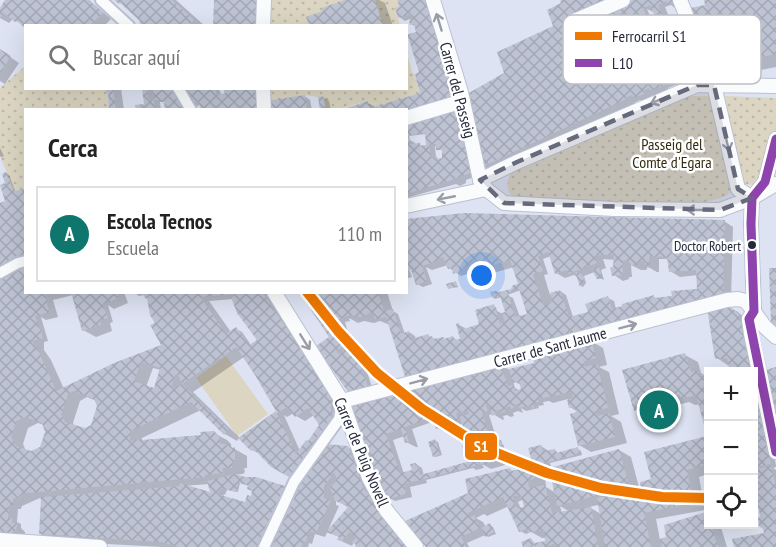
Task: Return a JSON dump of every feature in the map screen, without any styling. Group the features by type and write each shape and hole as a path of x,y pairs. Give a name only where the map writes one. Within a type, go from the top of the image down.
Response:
{"street":[{"path":"101,0 127,24"},
{"path":"263,24 264,0"},
{"name":"Carrer del Passeig","path":"433,0 463,101 483,184"},
{"path":"588,15 623,0"},
{"path":"680,0 686,15"},
{"path":"408,205 483,184 517,162 697,85 776,86"},
{"path":"714,85 738,189 752,198"},
{"path":"179,90 190,108"},
{"path":"263,90 264,108"},
{"path":"408,117 463,101"},
{"path":"776,139 765,182 752,198 751,224 754,310 765,327 776,337"},
{"path":"483,184 504,203 614,209 720,210 752,198 776,184"},
{"path":"0,273 18,262 24,261"},
{"name":"Carrer de Puig Novell","path":"275,294 342,401 369,478 386,510 416,547"},
{"name":"Carrer de Sant Jaume","path":"342,401 727,300 738,299 746,302 754,310"},
{"path":"754,310 749,319 751,334 776,452"},
{"path":"751,334 765,327"},
{"path":"264,547 294,482 339,419 342,401"},
{"path":"0,540 100,547"}],"highlighted area":[{"path":"697,85 714,85 738,189 752,198 720,210 504,203 480,180 517,162"}],"green space":[{"path":"270,0 398,0 399,7 395,9 400,24 270,24"},
{"path":"408,57 420,93 370,108 368,101 343,108 326,108 323,96 305,95 269,101 269,90 408,90"},
{"path":"24,67 24,90 106,90 109,108 24,108 24,189 14,191 0,156 0,88"},
{"name":"Passeig del Comte d'Egara","path":"682,96 711,96 731,192 724,196 704,202 525,200 514,197 509,191 508,182 511,172"},
{"path":"725,96 776,98 776,175 755,185 742,184"},
{"path":"226,356 268,414 237,436 196,378"}],"building":[{"path":"5,0 88,0 103,13 91,24 24,24 24,27 4,13 0,18 0,8"},
{"path":"114,0 172,0 194,20 191,24 140,24 140,21"},
{"path":"214,0 257,0 255,24 213,24"},
{"path":"344,0 375,0 382,24 308,24 306,17 323,11 322,8"},
{"path":"398,0 428,0 456,93 451,100 408,113 408,108 370,108 420,93 415,74 419,72 408,37 408,34 416,32 414,24 410,25 409,21 413,20 411,14 398,18 395,8 399,7"},
{"path":"562,0 615,0 593,15 563,15 563,84 667,84 652,90 649,88 643,91 644,94 634,98 632,95 625,98 482,167 467,94 504,73 497,52 553,26 547,10 561,3"},
{"path":"632,0 677,0 668,5 666,1 658,5 662,15 654,15 650,5 643,8 646,15 596,15"},
{"path":"704,0 776,0 776,54 761,57 761,15 693,15 690,8 705,5"},
{"path":"0,49 11,56 0,73"},
{"path":"106,90 113,90 116,108 109,108 108,93"},
{"path":"142,90 147,90 148,101 154,100 155,108 136,108 135,105 144,104"},
{"path":"153,90 175,90 185,108 165,108 164,102 154,100"},
{"path":"183,90 216,90 217,95 225,93 224,90 256,90 257,108 200,108 198,101 190,104"},
{"path":"305,95 307,108 268,108 267,101"},
{"path":"323,96 326,108 320,108 318,97"},
{"path":"368,101 370,108 347,108"},
{"path":"460,108 473,172 408,193 408,138 410,138 410,144 426,145 425,133 408,136 408,123","holes":["429,144 436,144 436,150 442,150 442,158 437,159 437,156 431,158"]},
{"path":"6,172 14,191 24,189 24,258 0,268 0,203 5,201 0,185 5,183 2,174"},
{"path":"464,213 725,220 723,295 405,377 386,317 375,319 372,312 361,317 351,315 335,320 344,347 336,350 338,354 344,352 343,348 349,347 346,338 351,337 368,387 348,392 316,346 329,337 300,294 379,294 384,311 393,309 401,334 409,331 414,342 415,338 428,334 433,339 453,336 455,340 460,339 456,324 459,323 461,330 479,324 475,310 494,304 500,324 505,322 502,313 505,312 500,296 492,298 490,292 511,289 513,285 518,284 510,260 479,269 476,260 470,262 471,265 462,268 462,271 453,274 452,268 448,269 443,257 438,258 439,260 422,266 427,281 416,285 411,270 408,271 408,219","holes":["548,252 555,274 567,270 568,274 597,263 595,255 614,255 613,267 610,267 612,276 621,275 622,261 628,260 631,265 645,261 646,268 650,268 649,256 667,257 669,272 696,270 697,289 671,291 672,296 654,298 654,295 612,309 608,296 585,304 588,312 569,317 560,290 550,293 553,302 543,305 533,274 543,271 538,256","519,289 527,314 515,317 508,293"]},
{"path":"598,265 603,279 597,279 594,274 594,269"},
{"path":"24,267 24,294 48,294 45,295 49,312 35,316 43,338 32,341 56,391 114,363 161,345 150,325 155,323 150,315 147,298 142,294 234,294 200,297 226,334 236,327 249,345 257,340 237,313 231,297 236,294 263,294 331,394 331,424 289,477 271,467 254,449 251,451 238,438 276,411 236,347 182,384 229,430 224,435 191,402 130,431 130,441 201,435 200,432 214,431 219,436 220,444 235,447 235,461 231,468 223,468 223,473 205,475 205,477 28,492 13,499 13,505 9,505 8,518 12,518 12,523 17,525 16,530 12,533 0,533 0,278","holes":["141,362 160,368 154,388 134,381","178,374 182,384 173,389 171,387 175,375","74,391 94,399 97,406 91,425 85,428 65,422 61,415 68,394","287,407 295,417 308,408 319,425 296,454 276,412","25,417 42,423 45,432 40,447 31,451 16,446 11,437 16,421"]},
{"path":"769,268 776,268 776,327 771,322"},
{"path":"575,272 584,277 584,282 580,287"},
{"path":"456,281 458,287 448,289 446,284"},
{"path":"72,294 118,294 119,298 103,304 108,318 100,321 101,325 82,331"},
{"path":"725,303 739,314 750,367 729,367 727,358 715,359 707,308"},
{"path":"591,339 596,358 584,361 585,367 597,364 608,408 596,410 597,416 609,413 615,437 578,446 570,414 576,412 575,406 569,408 567,400 573,398 572,392 538,399 539,402 533,403 534,408 532,409 531,405 519,408 518,404 513,405 514,408 511,409 510,406 505,408 506,411 501,413 500,410 495,411 496,414 492,416 489,404 486,405 488,411 482,413 491,443 501,440 506,458 481,465 470,434 468,435 467,429 464,430 459,415 469,414 468,411 456,413 458,420 450,425 447,414 436,416 440,427 436,429 432,417 405,427 409,442 405,443 401,429 386,434 400,473 412,470 410,464 416,463 420,475 467,462 462,446 471,443 479,465 404,484 406,494 388,499 381,490 349,409 350,405 500,363 508,386 513,385 515,391 521,389 519,381 513,383 509,369 534,363 532,355"},
{"path":"685,353 691,372 698,370 700,376 704,375 704,425 696,395 681,399 680,395 643,404 644,408 634,411 622,370"},
{"path":"776,367 776,416 775,416 765,370"},
{"path":"758,404 771,464 758,467"},
{"path":"704,437 704,465 687,470 693,503 644,513 651,547 605,547 597,498 641,489 640,482 651,479 644,452"},
{"path":"435,439 440,454 433,457 428,442"},
{"path":"326,444 348,446 363,488 411,547 355,547 356,545 352,542 356,538 350,531 342,541 337,540 339,537 326,532 349,506 335,501 330,488 337,479 334,472 324,486 324,498 331,500 316,533 309,531 302,547 267,547 297,481"},
{"path":"541,445 543,451 555,449 556,453 578,447 580,454 533,466 528,448"},
{"path":"619,449 629,487 557,506 549,468"},
{"path":"533,466 534,479 528,480 529,488 545,485 552,513 591,507 598,547 556,547 555,543 547,547 535,547 534,543 545,541 544,530 528,532 527,529 519,532 503,497 468,513 470,517 474,515 480,528 461,537 466,547 426,547 405,521 468,493 465,479 510,468 511,471","holes":["521,495 524,507 517,508 512,496"]},
{"path":"771,466 776,486 776,547 734,547 732,539 764,533 759,526 758,519 760,515 758,468"},
{"path":"235,474 256,477 285,486 256,547 179,547 161,542 39,534 42,497 179,486 180,483 210,492 207,481","holes":["238,483 248,485 247,489 252,491 251,496 247,495 245,502 217,494 221,488 236,492"]},
{"path":"704,513 704,529 712,529 718,547 662,547 660,539 666,537 664,525"},
{"path":"490,523 494,532 485,537 481,528"},
{"path":"531,538 534,544 523,547 521,542"}],"rail line":[{"name":"S1","path":"309,294 338,331 377,373 422,409 484,448 547,473 601,488 662,497 704,498"}],"transit line":[{"name":"L10","path":"776,139 765,182 752,198 754,311 749,319 776,452"}],"place":[{"name":"Doctor Robert","path":"752,245"},
{"name":"Escola Tecnos","path":"659,410"}]}
